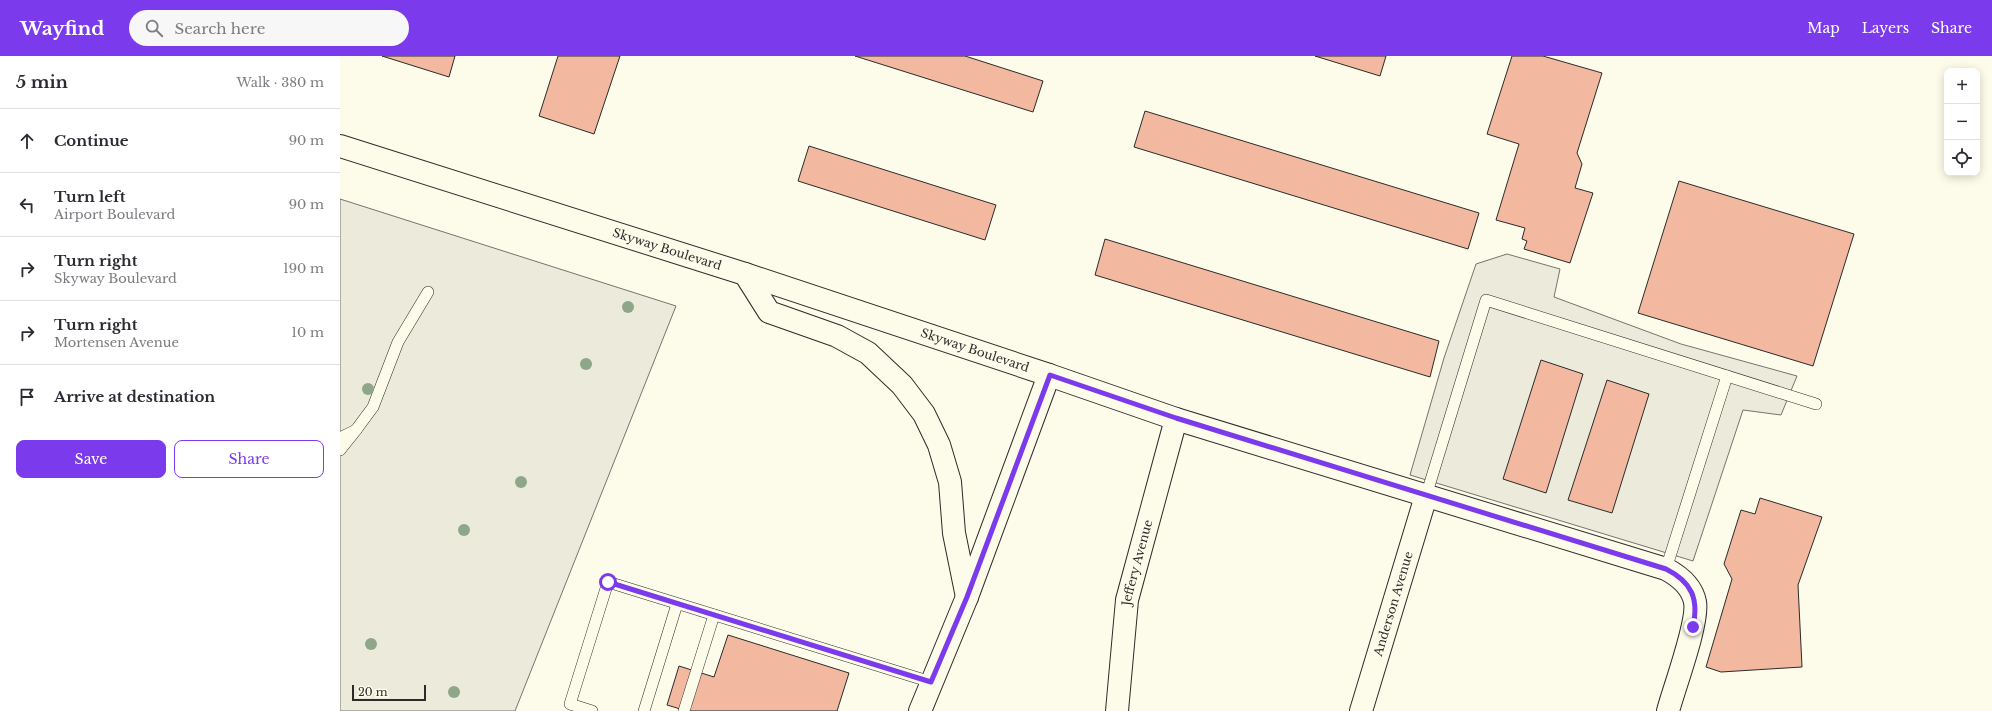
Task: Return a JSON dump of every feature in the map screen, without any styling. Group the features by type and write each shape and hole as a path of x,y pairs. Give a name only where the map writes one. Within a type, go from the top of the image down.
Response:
{"main road":[{"name":"Skyway Boulevard","path":"340,146 745,274 1176,418 1666,569 1682,579 1693,595 1696,613 1668,711"},
{"path":"745,274 769,312 837,336 868,354 902,385 924,414 939,444 950,482 954,533 967,597"},
{"path":"920,711 967,597 1050,375"},
{"name":"Jeffery Avenue","path":"1117,711 1127,600 1176,418"},
{"name":"Anderson Avenue","path":"1361,711 1426,496"}],"lane":[{"path":"340,450 373,407 398,342 428,292"},
{"path":"1426,496 1486,300 1816,404"},
{"path":"1666,569 1727,376"},
{"path":"340,438 356,430"},
{"path":"592,711 570,704 608,582 931,682"},
{"path":"644,711 677,604"},
{"path":"684,711 714,615"}],"shaded area":[{"path":"340,199 676,306 515,711 340,711"},
{"path":"1507,254 1560,269 1554,297 1681,344 1797,376 1781,415 1743,410 1693,561 1410,475 1444,358 1476,264"}],"building":[{"path":"382,56 455,56 449,77"},
{"path":"558,56 620,56 594,134 539,116"},
{"path":"855,56 965,56 1043,81 1033,112"},
{"path":"1315,56 1386,56 1380,76"},
{"path":"1512,56 1543,56 1602,73 1577,153 1582,164 1575,188 1593,193 1570,263 1524,249 1527,241 1522,239 1525,228 1496,220 1519,144 1487,134"},
{"path":"1145,111 1479,213 1468,249 1134,147"},
{"path":"809,146 996,205 985,240 798,181"},
{"path":"1679,181 1854,234 1813,366 1638,313"},
{"path":"1105,239 1439,341 1430,377 1095,275"},
{"path":"1541,360 1583,374 1546,493 1503,479"},
{"path":"1607,380 1649,394 1612,513 1568,500"},
{"path":"1760,498 1822,517 1798,585 1802,667 1721,672 1706,667 1732,579 1724,564 1741,510 1755,514"},
{"path":"728,635 849,673 837,711 687,711 667,705 679,666 714,677"}],"route":[{"path":"608,582 931,682 967,597 1050,375 1176,418 1666,569 1675,573 1682,579 1693,595 1696,613 1693,627"}]}
